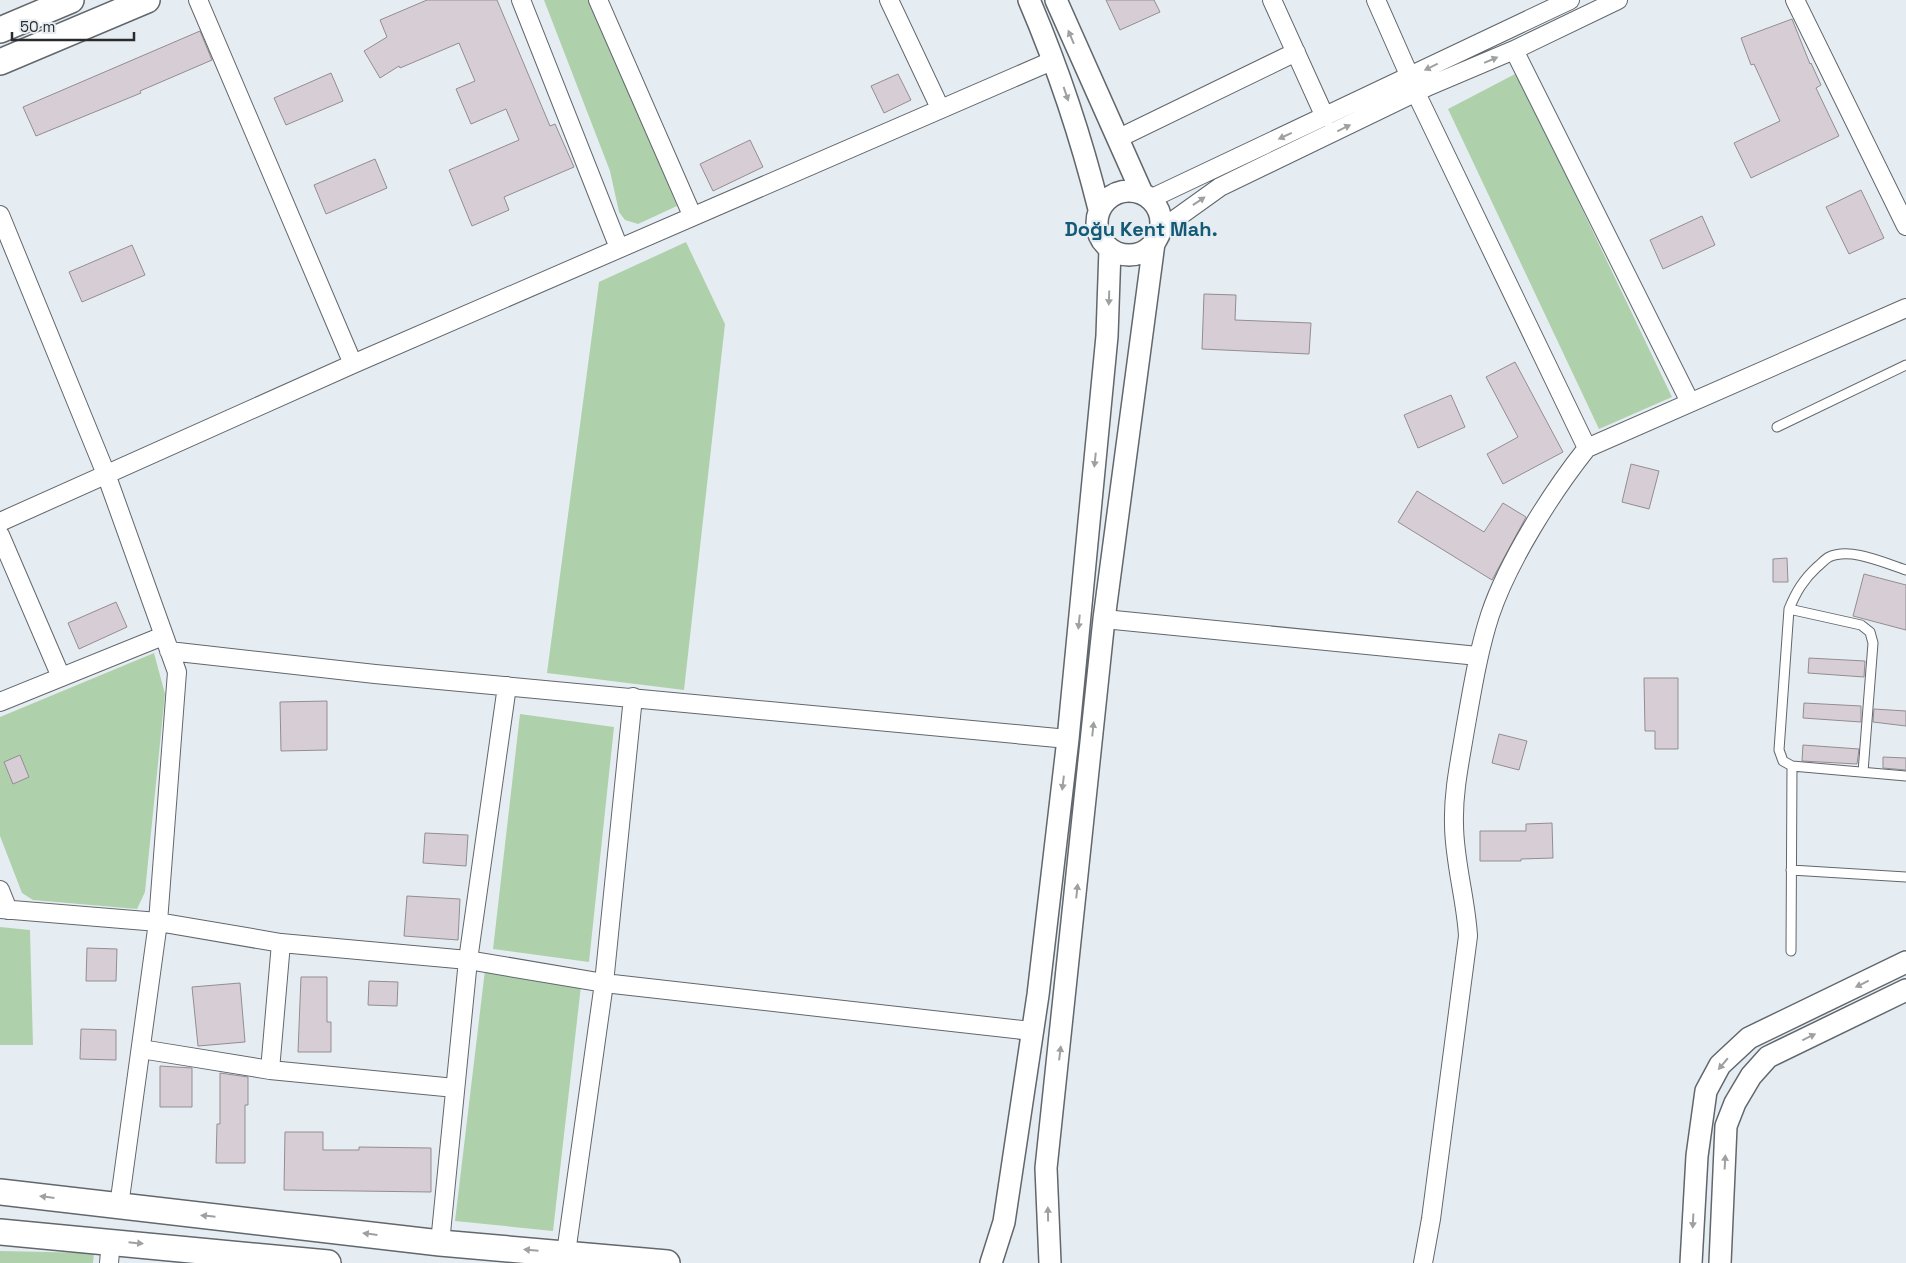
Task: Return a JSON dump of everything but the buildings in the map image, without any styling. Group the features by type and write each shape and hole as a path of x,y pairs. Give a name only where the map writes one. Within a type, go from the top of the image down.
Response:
{"main road":[{"path":"0,30 46,5 71,0"},
{"path":"0,62 147,0"},
{"path":"0,1192 440,1243 667,1263"},
{"path":"0,1232 110,1252 328,1263"}],"street":[{"path":"198,0 353,364"},
{"path":"521,0 619,248"},
{"path":"598,0 692,215"},
{"path":"889,0 940,108"},
{"path":"1029,0 1054,60 1082,141 1100,209 1097,229 1104,244 1119,254 1138,254 1220,187 1413,85 1546,5 1570,0"},
{"path":"1050,1263 1046,1168 1104,619 1160,215 1146,196 1117,139 1056,0"},
{"path":"1272,0 1325,117"},
{"path":"1376,0 1413,85 1587,448"},
{"path":"1100,209 1113,195 1132,191 1146,196 1325,117 1514,50 1618,0"},
{"path":"1794,0 1906,226"},
{"path":"1514,50 1690,402"},
{"path":"1117,139 1296,52"},
{"path":"0,522 692,215 1054,60"},
{"path":"0,215 106,474 177,672 158,922 119,1206"},
{"path":"991,1263 1004,1222 1039,985 1068,739 1107,336 1110,249"},
{"path":"1424,1263 1468,936 1466,904 1458,863 1454,817 1455,792 1478,656 1491,613 1510,571 1538,520 1569,471 1587,448 1906,308"},
{"path":"0,535 61,677"},
{"path":"1104,619 1478,656"},
{"path":"0,702 61,677 166,643 508,686 1068,739"},
{"path":"440,1243 468,960 508,686"},
{"path":"566,1254 604,983 634,697"},
{"path":"0,890 4,909 158,922 281,943 468,960 604,983 1031,1031"},
{"path":"270,1070 281,943"},
{"path":"1691,1263 1697,1156 1706,1091 1720,1065 1749,1038 1906,962"},
{"path":"1720,1263 1726,1126 1735,1103 1751,1076 1768,1057 1906,990"},
{"path":"141,1049 270,1070 455,1088"}],"lane":[{"path":"1777,428 1906,365"},
{"path":"1906,570 1858,556 1843,554 1829,557 1807,576 1796,592 1789,609 1779,750 1783,761 1792,766 1906,776"},
{"path":"1789,609 1861,625 1870,632 1873,643 1863,772"},
{"path":"1791,951 1792,766"},
{"path":"1791,870 1906,877"}],"green space":[{"path":"544,0 591,0 677,206 638,224 625,220 619,212 610,171"},
{"path":"1517,73 1672,397 1599,429 1448,109"},
{"path":"686,242 725,324 684,690 547,673 599,282"},
{"path":"154,653 165,694 145,892 137,909 33,900 22,893 0,836 0,717"},
{"path":"520,714 614,727 589,962 493,949"},
{"path":"0,927 30,930 33,1045 0,1045"},
{"path":"485,970 581,986 553,1231 455,1221"},
{"path":"0,1251 94,1253 93,1263 0,1263"}],"district":[{"name":"Doğu Kent Mah.","path":"1141,229"}]}
